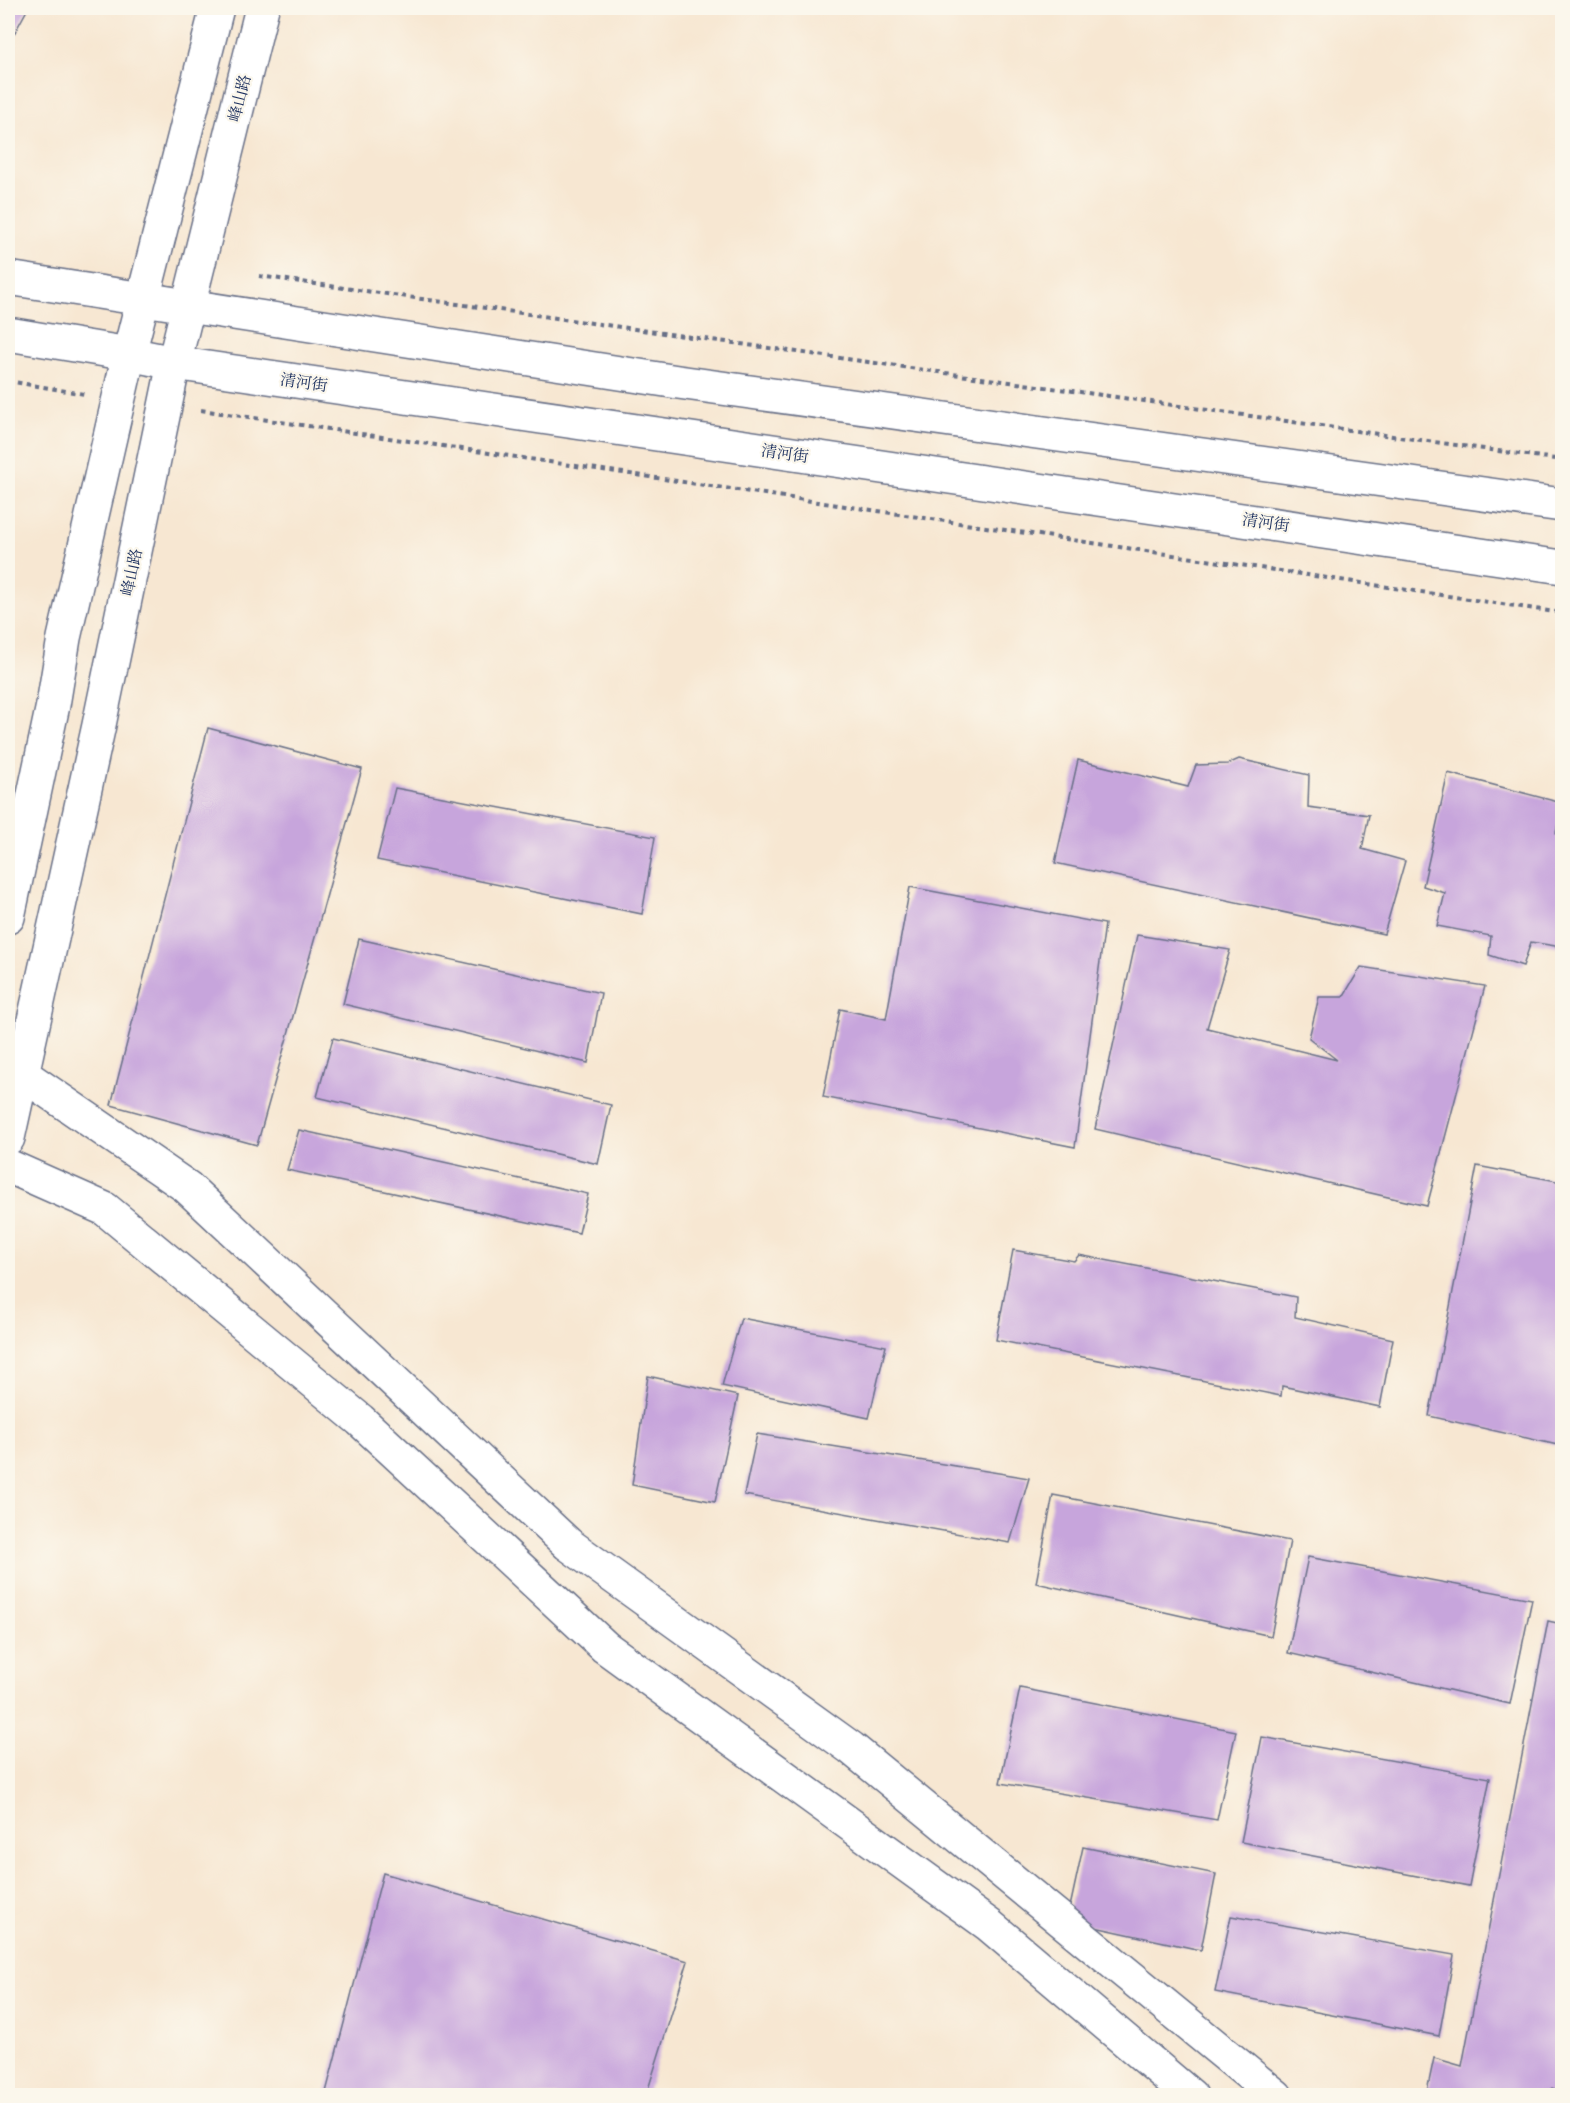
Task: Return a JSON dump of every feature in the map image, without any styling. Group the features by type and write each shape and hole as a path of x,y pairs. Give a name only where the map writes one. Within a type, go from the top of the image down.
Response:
{"main road":[{"path":"8,917 53,705 64,638 118,400 217,8"},
{"name":"峰山路","path":"8,1138 99,725 174,363 262,8"},
{"path":"8,278 678,382 1563,505"},
{"name":"清河街","path":"8,334 174,363 1563,567"},
{"path":"21,1073 187,1187 568,1544 851,1748 1276,2096"},
{"path":"8,1166 105,1209 360,1420 605,1647 989,1925 1191,2096"}],"path":[{"path":"258,276 1563,460"},
{"path":"8,381 118,400"},
{"path":"165,404 1563,613"}],"building":[{"path":"8,8 28,8 8,45"},
{"path":"208,728 362,769 257,1145 111,1105"},
{"path":"1239,759 1309,775 1308,807 1369,815 1362,849 1405,861 1384,934 1055,863 1078,760 1188,787 1196,765 1228,764"},
{"path":"1448,773 1562,803 1556,833 1562,834 1562,947 1531,942 1523,966 1489,955 1491,936 1437,926 1445,893 1423,886"},
{"path":"395,788 655,837 642,914 377,860"},
{"path":"910,887 1105,924 1075,1147 823,1097 840,1009 886,1019"},
{"path":"1137,935 1230,950 1207,1028 1337,1060 1309,1038 1319,997 1343,997 1361,967 1485,986 1427,1206 1095,1129"},
{"path":"359,939 601,993 588,1063 343,1004"},
{"path":"333,1038 611,1105 598,1164 317,1097"},
{"path":"299,1130 588,1194 579,1233 287,1170"},
{"path":"1477,1166 1562,1182 1562,1446 1429,1416"},
{"path":"1013,1250 1074,1261 1079,1255 1296,1297 1295,1317 1393,1339 1380,1407 1282,1386 1281,1396 996,1340"},
{"path":"741,1318 886,1346 869,1418 722,1386"},
{"path":"648,1376 738,1396 715,1502 632,1485"},
{"path":"757,1434 1029,1478 1010,1543 744,1495"},
{"path":"1053,1495 1290,1541 1271,1636 1036,1583"},
{"path":"1308,1557 1532,1599 1510,1704 1288,1653"},
{"path":"1548,1621 1562,1624 1562,2093 1552,2089 1551,2096 1426,2096 1434,2058 1462,2066"},
{"path":"1020,1688 1236,1731 1217,1820 1000,1783"},
{"path":"1262,1737 1490,1778 1469,1886 1241,1842"},
{"path":"1083,1847 1216,1874 1201,1950 1067,1921"},
{"path":"383,1873 688,1961 646,2096 325,2096"},
{"path":"1231,1916 1454,1955 1439,2036 1215,1992"}]}
